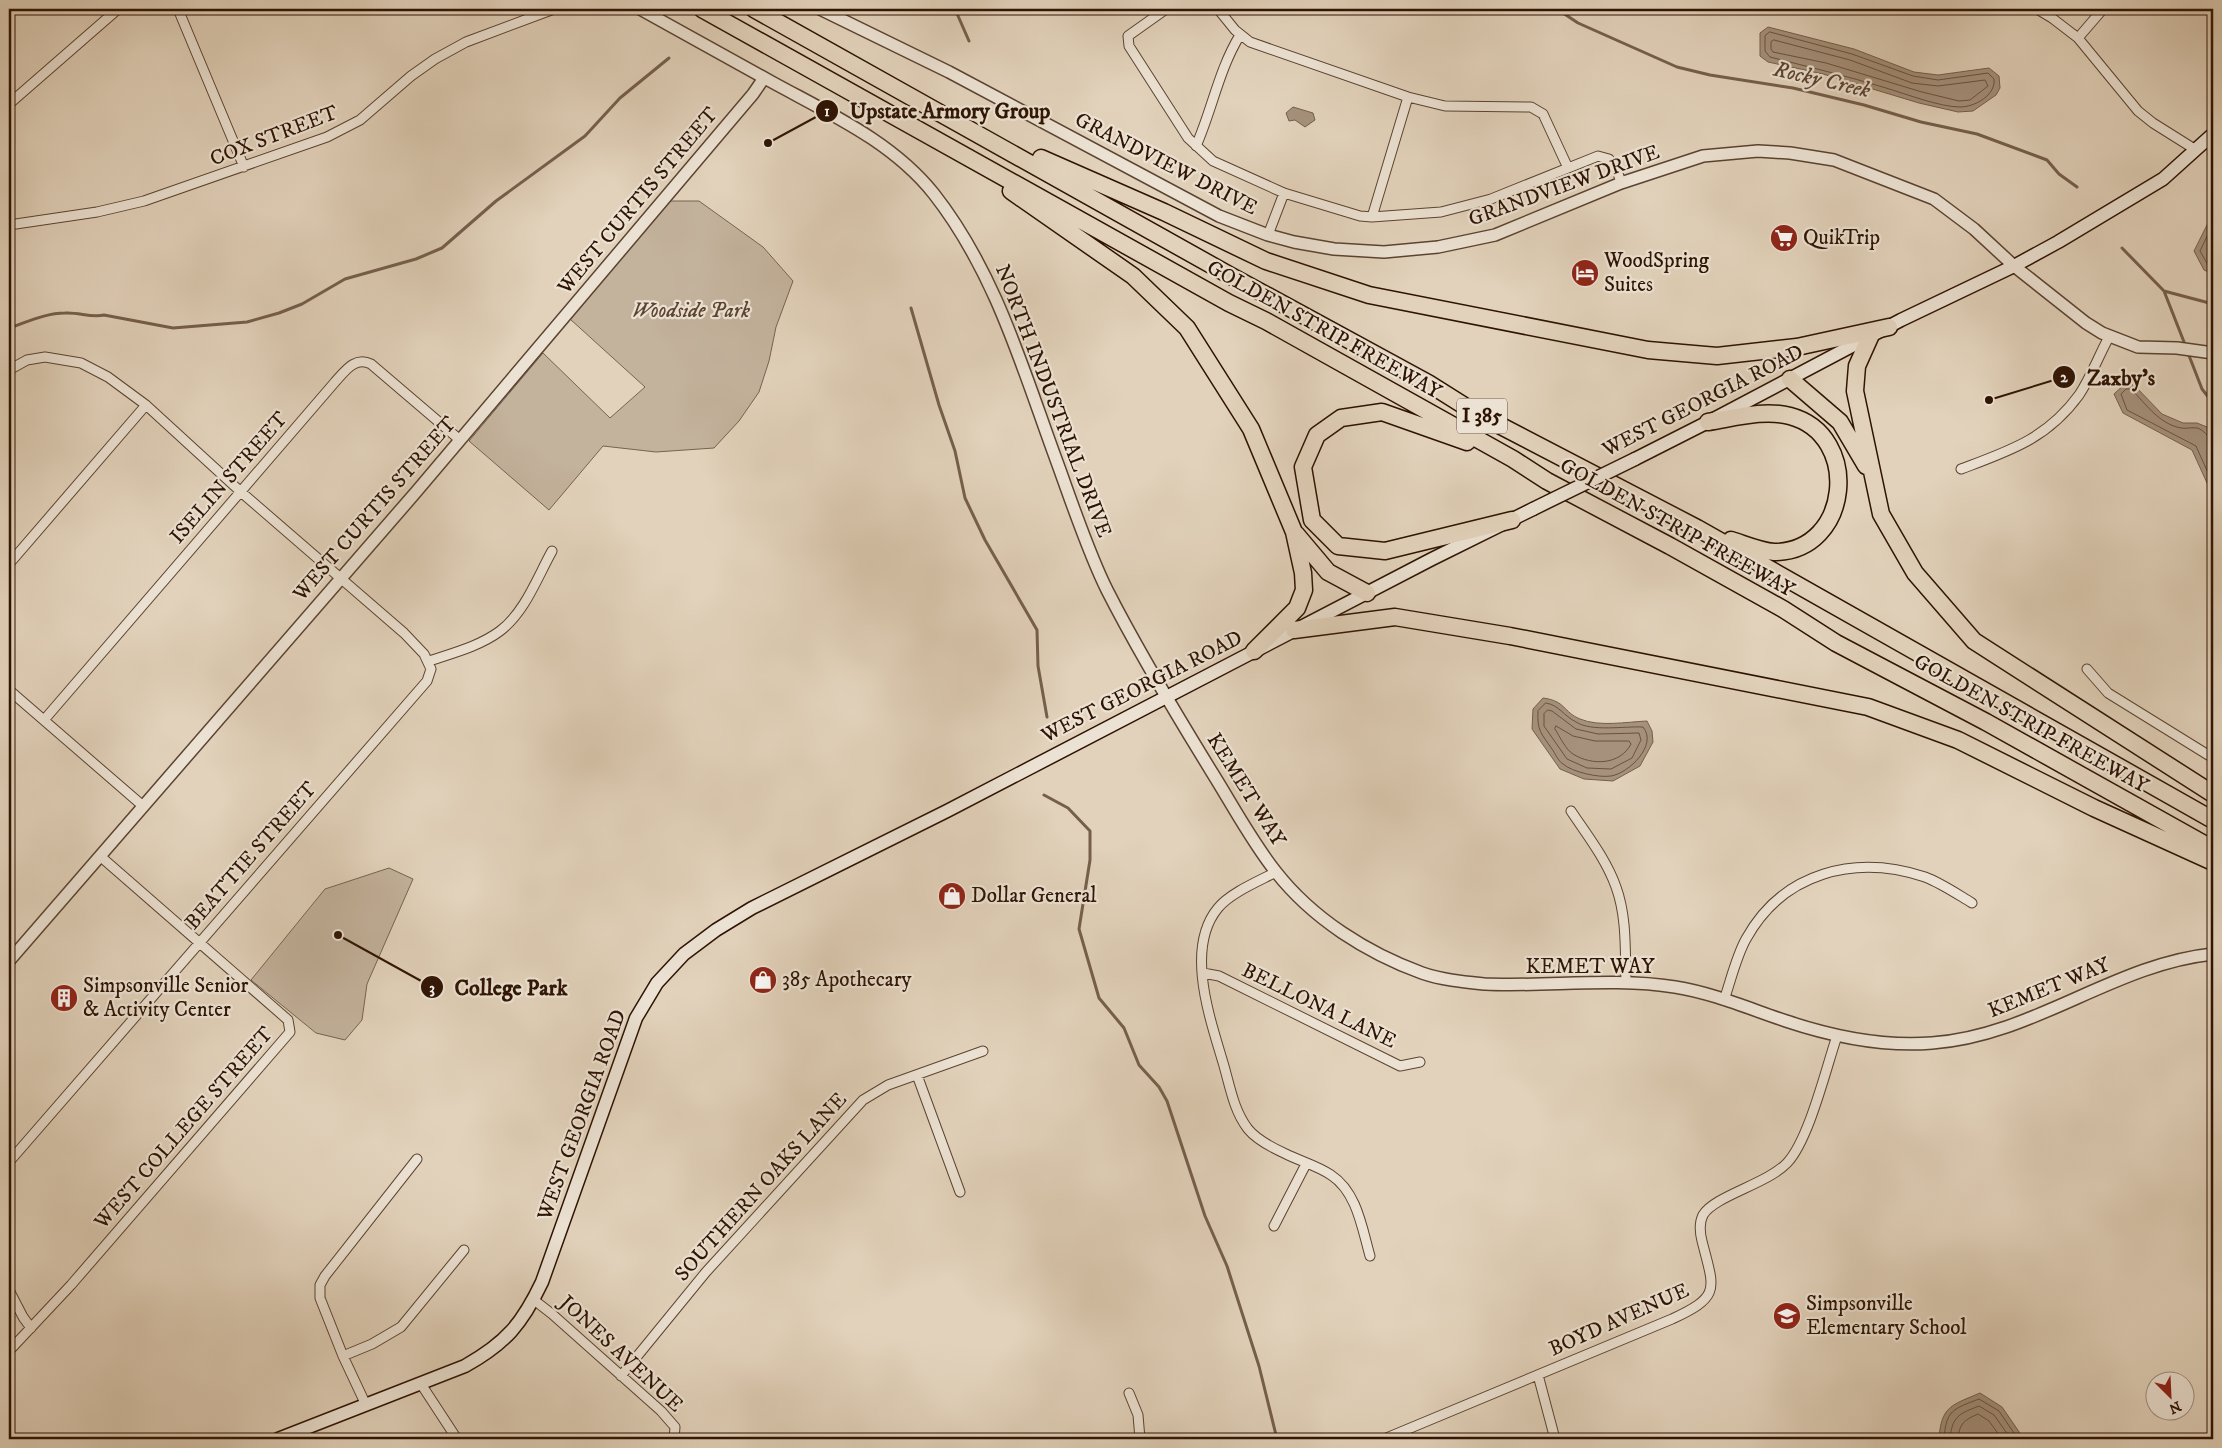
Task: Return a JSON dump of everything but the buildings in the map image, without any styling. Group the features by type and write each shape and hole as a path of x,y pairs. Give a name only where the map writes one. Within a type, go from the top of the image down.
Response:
{"highway":[{"name":"GOLDEN STRIP FREEWAY","path":"702,9 1513,459 1547,481 1783,609 1836,643 1986,722 2213,849"},
{"name":"GOLDEN STRIP FREEWAY","path":"754,9 1239,281 1413,375 1474,412 1696,528 2213,820"},
{"path":"950,118 1164,212 1266,261 1369,295 1648,350 1717,356 1797,347 1889,327"},
{"path":"944,144 1133,276 1187,328 1251,429 1294,532 1303,573 1304,590 1297,608 1254,651"},
{"path":"1870,337 1857,366 1855,392 1881,514 1915,573 1974,641 2213,794"},
{"path":"1790,379 1840,422 1872,477"},
{"path":"1512,520 1384,552 1338,546 1312,520 1303,466 1317,435 1341,418 1382,412 1513,459"},
{"path":"1696,528 1762,550 1787,550 1813,538 1833,514 1838,499 1837,467 1834,455 1824,439 1807,423 1791,416 1772,413 1708,422"},
{"path":"1294,532 1328,572 1367,593"},
{"path":"1294,630 1394,617 1510,636 1868,708 1958,740 2094,808 2213,862"}],"main road":[{"name":"WEST GEORGIA ROAD","path":"278,1439 465,1366 493,1349 508,1335 525,1315 534,1300 549,1265 633,1025 658,984 684,954 716,930 772,898 947,811 1432,559 1635,459 1889,327 2014,266 2143,192 2169,174 2213,134"}],"street":[{"path":"9,104 118,9"},
{"path":"178,9 244,167"},
{"name":"COX STREET","path":"9,224 120,208 244,167 347,128 371,112 411,76 435,59 466,42 554,9"},
{"name":"NORTH INDUSTRIAL DRIVE","path":"640,9 860,130 897,156 931,190 964,235 1001,308 1105,586 1166,696"},
{"name":"GRANDVIEW DRIVE","path":"820,9 949,72 1219,216 1268,235 1294,242 1334,249 1384,252 1438,247 1495,235 1621,183 1703,156 1758,151 1834,160 1934,199 1974,229 2014,266 2086,323 2109,337 2138,347 2177,348 2207,352"},
{"path":"1166,9 1128,36 1127,39 1134,54 1188,138 1213,161 1284,192 1360,216 1372,217 1441,212 1491,199 1598,156 1610,158 1617,170 1621,183"},
{"path":"1218,9 1240,35 1250,42 1408,97 1445,106 1531,108 1543,114 1568,168"},
{"path":"2037,9 2078,38 2138,111 2153,123 2196,150"},
{"path":"2078,38 2103,9"},
{"path":"1196,146 1205,127 1230,51 1240,35"},
{"name":"WEST CURTIS STREET","path":"9,961 460,440 753,94 764,78"},
{"path":"1372,217 1408,97"},
{"path":"1268,235 1284,192"},
{"path":"1961,469 2022,446 2052,425 2079,394 2109,337"},
{"path":"9,370 20,363 34,358 62,359 81,363 108,377 146,405 241,492 404,632 429,661 477,644 500,631 517,614 552,551"},
{"name":"ISELIN STREET","path":"44,720 350,366 360,362 371,364 460,440"},
{"path":"9,564 146,405"},
{"name":"BEATTIE STREET","path":"9,1162 426,681 431,673 429,661"},
{"path":"2087,669 2108,693 2213,758"},
{"path":"9,690 143,806"},
{"name":"KEMET WAY","path":"1166,696 1276,872 1307,904 1361,946 1426,975 1468,983 1516,986 1626,982 1678,988 1724,1000 1837,1036 1883,1044 1931,1043 1994,1032 2036,1017 2104,987 2176,960 2213,954"},
{"path":"1571,811 1604,860 1616,887 1623,914 1626,982"},
{"name":"WEST COLLEGE STREET","path":"9,1351 90,1264 290,1032 288,1020 100,856"},
{"path":"1724,1000 1740,954 1756,924 1776,902 1818,875 1840,869 1886,868 1926,878 1972,903"},
{"path":"1276,872 1242,890 1218,907 1206,928 1202,955 1206,1004 1237,1109 1249,1130 1280,1152 1332,1175 1348,1193 1359,1213 1370,1256"},
{"name":"BELLONA LANE","path":"1203,973 1219,976 1400,1066 1420,1062"},
{"name":"BOYD AVENUE","path":"1384,1439 1672,1319 1691,1310 1705,1300 1711,1284 1701,1238 1700,1226 1703,1215 1718,1201 1755,1185 1770,1176 1786,1164 1795,1153 1809,1122 1837,1036"},
{"name":"SOUTHERN OAKS LANE","path":"621,1376 706,1272 851,1110 877,1090 983,1051"},
{"path":"917,1075 960,1192"},
{"path":"366,1405 343,1356 320,1298 322,1280 418,1159"},
{"path":"1274,1226 1306,1164"},
{"path":"343,1356 372,1344 401,1327 464,1250"},
{"path":"9,1290 31,1328"},
{"name":"JONES AVENUE","path":"534,1300 552,1314 673,1424 676,1431 674,1439"},
{"path":"1538,1375 1555,1439"},
{"path":"421,1384 457,1439"},
{"path":"1129,1393 1138,1415 1140,1439"}],"green space":[{"name":"Woodside Park","path":"670,201 699,201 763,247 793,281 776,327 769,361 759,392 739,421 714,448 656,452 603,446 549,510 469,441 543,353 610,418 645,387 570,319"},
{"path":"389,868 413,879 367,984 362,1020 345,1040 316,1033 251,980 325,889"}],"water":[{"path":"1768,27 1854,49 1914,72 1938,75 1989,68 1999,76 2000,88 1996,95 1973,111 1958,112 1919,103 1823,74 1768,62 1760,56 1760,33"},
{"path":"1293,107 1313,113 1315,120 1305,127 1295,120 1289,121 1286,113"},
{"path":"2213,217 2213,274 2204,270 2194,251 2209,221"},
{"path":"2126,383 2134,385 2162,414 2183,423 2197,423 2207,427 2213,437 2213,496 2192,450 2123,413 2114,394"},
{"path":"1543,698 1560,704 1580,719 1596,723 1647,721 1652,731 1653,742 1640,766 1613,781 1584,779 1560,769 1532,729 1533,709"},
{"path":"1980,1393 2002,1407 2024,1439 1939,1439 1945,1413 1955,1404"}],"waterway":[{"path":"955,9 969,41"},
{"name":"Rocky Creek","path":"1557,9 1578,23 1677,67 1710,75 1793,88 1864,105 1921,122 1977,134 2047,160 2059,174 2077,187"},
{"path":"9,328 58,313 104,315 173,328 247,322 302,304 345,279 416,259 442,248 496,201 585,136 620,98 669,58"},
{"name":"Rocky Creek","path":"2122,248 2164,291 2186,347"},
{"path":"2164,291 2213,304"},
{"path":"911,308 939,405 955,451 965,498 985,540 1037,630 1038,666 1047,717"},
{"name":"Rocky Creek","path":"2188,353 2202,389 2213,403"},
{"path":"1044,795 1068,808 1090,831 1090,860 1079,929 1099,998 1124,1028 1139,1065 1159,1087 1167,1101 1205,1216 1227,1266 1259,1366 1277,1439"}],"place":[{"name":"Upstate Armory Group","path":"768,143"},
{"name":"QuikTrip","path":"1784,238"},
{"name":"WoodSpring Suites","path":"1585,273"},
{"name":"Zaxby's","path":"1989,400"},
{"name":"Dollar General","path":"952,896"},
{"name":"College Park","path":"338,935"},
{"name":"385 Apothecary","path":"763,980"},
{"name":"Simpsonville Senior & Activity Center","path":"64,998"},
{"name":"Simpsonville Elementary School","path":"1787,1316"}]}
